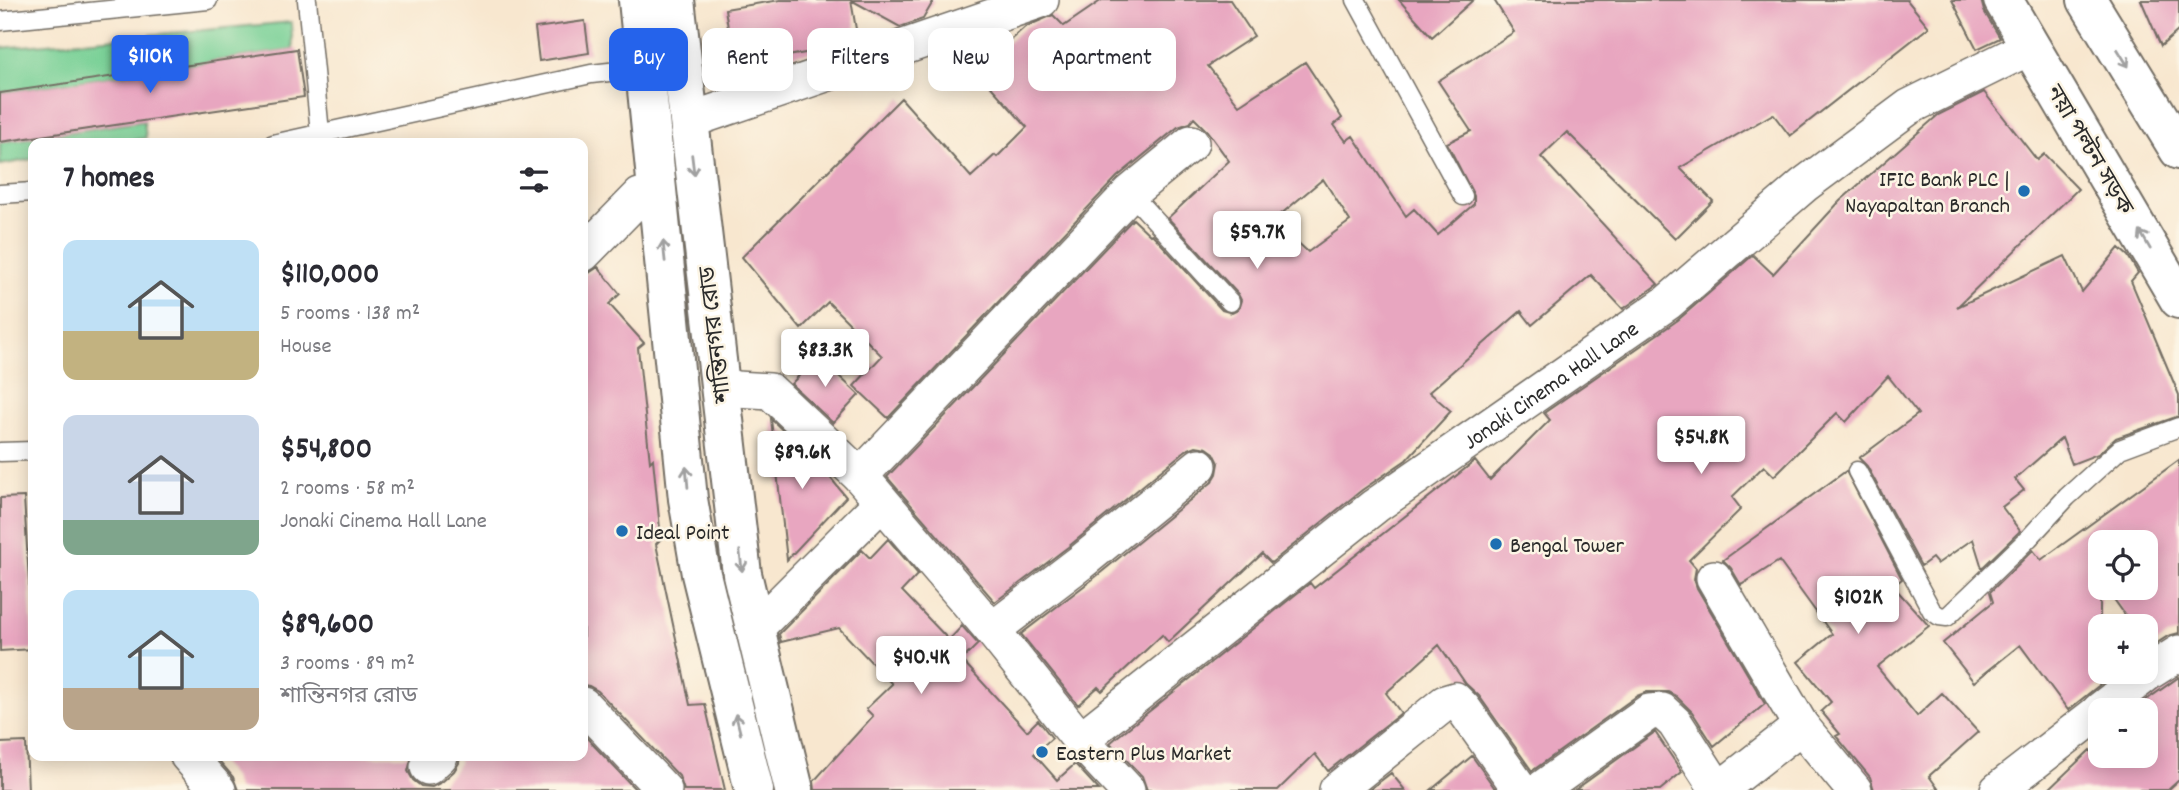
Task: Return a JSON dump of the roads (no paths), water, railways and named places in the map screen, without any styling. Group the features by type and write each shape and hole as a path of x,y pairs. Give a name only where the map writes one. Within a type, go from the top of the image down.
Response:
{"main road":[{"name":"শান্তিনগর রোড","path":"638,0 648,28"},
{"name":"শান্তিনগর রোড","path":"669,28 674,0"},
{"name":"নয়া পল্টন সড়ক","path":"2003,0 2179,299"},
{"path":"2087,0 2176,138"},
{"name":"শান্তিনগর রোড","path":"662,91 658,195 688,499 696,549 754,790"},
{"name":"শান্তিনগর রোড","path":"674,91 688,121 742,574 794,790"}],"street":[{"path":"688,121 1041,0"},
{"name":"Jonaki Cinema Hall Lane","path":"1080,740 1375,506 1667,303 1804,185 1909,107 2030,47"},
{"path":"860,476 1130,193 1191,143"},
{"path":"588,249 640,196 658,195"},
{"path":"720,388 770,391 860,476 992,630 1080,740 1126,790"},
{"path":"992,630 1199,466"},
{"path":"755,629 882,502"},
{"path":"1714,578 1801,726 1854,790"},
{"path":"2116,698 2179,653"},
{"path":"1337,790 1445,703 1455,700 1523,790"},
{"path":"588,710 664,790"},
{"path":"1541,790 1649,712 1662,711 1675,723 1718,790 1801,726"},
{"path":"1998,790 2088,720"},
{"path":"192,761 218,790"}],"lane":[{"path":"0,21 208,0"},
{"path":"307,0 320,133"},
{"path":"1356,0 1463,196"},
{"path":"299,138 609,72"},
{"path":"0,194 28,192"},
{"path":"1130,193 1230,302"},
{"path":"1857,471 1932,611 1947,617 2029,538 2067,497 2120,449 2179,426"},
{"path":"0,452 28,451"}],"place":[{"name":"IFIC Bank PLC | Nayapaltan Branch","path":"2024,191"},
{"name":"Ideal Point","path":"622,531"},
{"name":"Bengal Tower","path":"1496,544"},
{"name":"Eastern Plus Market","path":"1042,752"}]}
